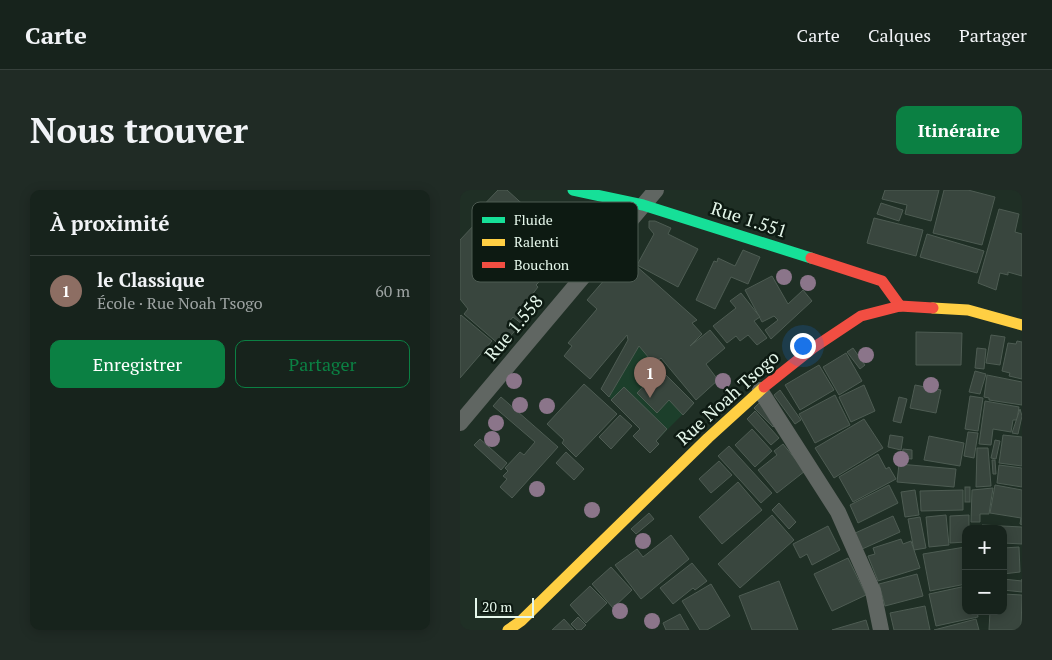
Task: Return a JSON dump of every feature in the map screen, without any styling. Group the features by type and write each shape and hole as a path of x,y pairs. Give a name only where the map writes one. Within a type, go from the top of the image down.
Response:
{"main road":[{"name":"Rue 1.551","path":"573,190 629,202"},
{"name":"Rue 1.551","path":"638,204 882,281 900,306"},
{"name":"Rue Noah Tsogo","path":"519,627 708,438 760,390 813,348 861,316 900,306 968,310 1022,325"}],"street":[{"name":"Rue 1.558","path":"638,211 656,190"},
{"name":"Rue 1.558","path":"460,423 578,282"},
{"path":"760,390 838,512 873,591 881,630"}],"shaded area":[{"path":"639,346 654,364 694,403 656,441 659,444 650,453 633,436 640,429 609,397"}],"building":[{"path":"498,190 507,190 520,202 486,202"},
{"path":"885,190 939,190 931,221 905,214 907,205 882,199"},
{"path":"944,190 968,190 995,197 982,245 933,233"},
{"path":"881,203 903,210 899,221 877,214"},
{"path":"999,209 1019,214 1015,232 1022,234 1022,276 1008,272 1008,275 1000,273 996,290 978,283"},
{"path":"874,218 923,230 916,256 867,243"},
{"path":"649,221 655,221 671,228 668,234 698,249 678,287 638,266 654,234 649,228"},
{"path":"472,227 472,282 539,282 536,285 538,287 531,296 540,304 522,324 513,317 507,324 515,331 501,346 464,314 468,309 460,299 460,240"},
{"path":"927,234 984,251 977,273 920,257"},
{"path":"743,250 760,257 748,284 731,277 715,309 696,300 714,261 717,262 718,258 735,266"},
{"path":"638,268 697,320 692,323 702,334 690,346 710,330 725,348 706,364 718,380 696,400 661,358 654,364 639,346 609,397 601,389 628,340 627,335 590,379 564,356 572,346 568,343 597,309 587,300 603,282 638,282"},
{"path":"772,276 788,304 803,290 812,301 771,339 765,330 778,320 774,316 762,322 745,290"},
{"path":"741,293 760,317 754,321 767,338 757,345 748,335 740,341 736,336 727,343 713,326 736,308 730,301"},
{"path":"460,316 492,341 460,378"},
{"path":"916,332 962,333 961,365 916,365"},
{"path":"991,335 1005,337 1000,365 986,363"},
{"path":"1017,341 1022,342 1022,379 1009,376 1010,373 1002,371 1008,343 1016,344"},
{"path":"853,348 865,365 860,369 847,352"},
{"path":"977,348 986,349 984,369 975,368"},
{"path":"846,353 862,381 839,395 823,367"},
{"path":"819,365 834,390 800,410 785,385"},
{"path":"660,369 694,403 683,415 669,400 657,413 637,393"},
{"path":"975,371 986,374 980,394 969,392"},
{"path":"987,375 1022,382 1022,405 989,400 989,398 984,397"},
{"path":"584,384 617,414 576,457 562,443 564,440 547,424"},
{"path":"864,385 875,411 851,422 839,397"},
{"path":"915,385 941,390 936,413 910,408"},
{"path":"624,387 667,429 656,441 659,444 650,453 633,436 640,429 611,400"},
{"path":"780,390 801,420 795,424 774,395"},
{"path":"835,395 850,425 815,443 799,414"},
{"path":"970,396 983,398 978,431 965,429"},
{"path":"501,397 558,447 512,498 500,487 507,479 503,476 508,471 505,468 520,452 524,455 535,442 493,406"},
{"path":"899,397 907,399 901,423 893,421"},
{"path":"985,401 1019,407 1017,420 1013,420 1011,432 993,429 991,445 979,444"},
{"path":"759,403 777,423 773,427 754,408"},
{"path":"1020,409 1022,416 1018,434 1012,433"},
{"path":"755,411 779,438 771,445 747,419"},
{"path":"620,415 632,426 611,449 599,437"},
{"path":"864,419 883,448 834,478 815,448"},
{"path":"752,429 772,451 755,467 735,445"},
{"path":"968,432 978,433 974,458 964,456"},
{"path":"890,435 903,437 901,450 888,447"},
{"path":"1003,435 1022,437 1022,466 999,463"},
{"path":"929,436 964,443 960,466 924,460"},
{"path":"480,439 507,463 501,470 474,445"},
{"path":"995,440 1000,441 996,459 991,458"},
{"path":"783,444 805,471 777,493 758,470 777,455 774,451"},
{"path":"729,446 772,493 761,503 718,456"},
{"path":"977,448 988,448 991,486 976,487"},
{"path":"903,449 912,450 912,459 902,458"},
{"path":"566,452 584,469 574,480 556,463"},
{"path":"878,454 886,469 889,467 896,479 853,502 839,477"},
{"path":"992,460 995,460 996,474 993,474"},
{"path":"719,461 732,475 711,493 699,479"},
{"path":"899,464 956,469 954,487 897,482"},
{"path":"999,465 1022,468 1022,487 997,483"},
{"path":"738,482 762,510 722,544 699,517"},
{"path":"889,485 898,503 858,523 850,505"},
{"path":"995,485 1022,490 1022,525 1020,524 1021,518 990,513"},
{"path":"965,487 970,487 970,502 965,502"},
{"path":"993,488 989,514 980,514 980,522 971,522 972,490"},
{"path":"915,490 919,515 905,517 901,492"},
{"path":"963,490 963,510 921,511 920,491"},
{"path":"779,503 796,522 789,529 772,510"},
{"path":"649,513 654,519 636,534 631,529"},
{"path":"772,515 794,540 740,588 718,564"},
{"path":"946,515 949,545 929,547 926,517"},
{"path":"969,515 969,525 962,525 962,542 950,543 950,516"},
{"path":"893,516 900,532 860,550 853,534"},
{"path":"920,517 926,548 914,550 908,519"},
{"path":"828,526 840,550 812,565 807,554 800,558 793,544"},
{"path":"1007,526 1022,527 1022,544 1007,543"},
{"path":"671,535 689,559 641,599 615,565 637,549 643,557"},
{"path":"901,539 903,544 911,541 920,568 878,581 868,556 875,554 873,548"},
{"path":"1019,547 1020,572 1007,574 1007,548"},
{"path":"962,548 962,585 930,591 923,554"},
{"path":"848,558 866,595 832,611 814,574"},
{"path":"692,563 707,581 695,590 693,588 673,604 660,588"},
{"path":"611,567 632,590 613,608 592,584"},
{"path":"917,574 923,596 885,606 879,584"},
{"path":"1007,579 1022,581 1022,592 1007,590"},
{"path":"779,581 798,630 752,630 739,596"},
{"path":"711,584 730,616 707,630 700,630 682,601"},
{"path":"590,586 607,603 586,623 570,605"},
{"path":"962,587 962,615 978,615 978,617 936,626 929,594"},
{"path":"1007,594 1022,595 1021,630 989,630 990,615 1007,615"},
{"path":"925,606 930,630 894,630 890,613"},
{"path":"680,614 689,630 666,630 663,623"},
{"path":"578,617 586,625 581,630 577,630 571,624"},
{"path":"564,619 574,630 552,630"},
{"path":"976,619 979,630 934,630"},
{"path":"866,620 869,630 832,630"}],"traffic: fast":[{"path":"573,190 629,202"},
{"path":"638,204 811,258"}],"traffic: slow":[{"path":"933,308 968,310 1022,325"},
{"path":"508,630 521,621 708,438 764,387"}],"traffic: jam":[{"path":"811,258 882,281 900,306"},
{"path":"764,387 813,348 861,316 900,306 933,308"}],"place":[{"name":"le Classique","path":"650,398"}]}
